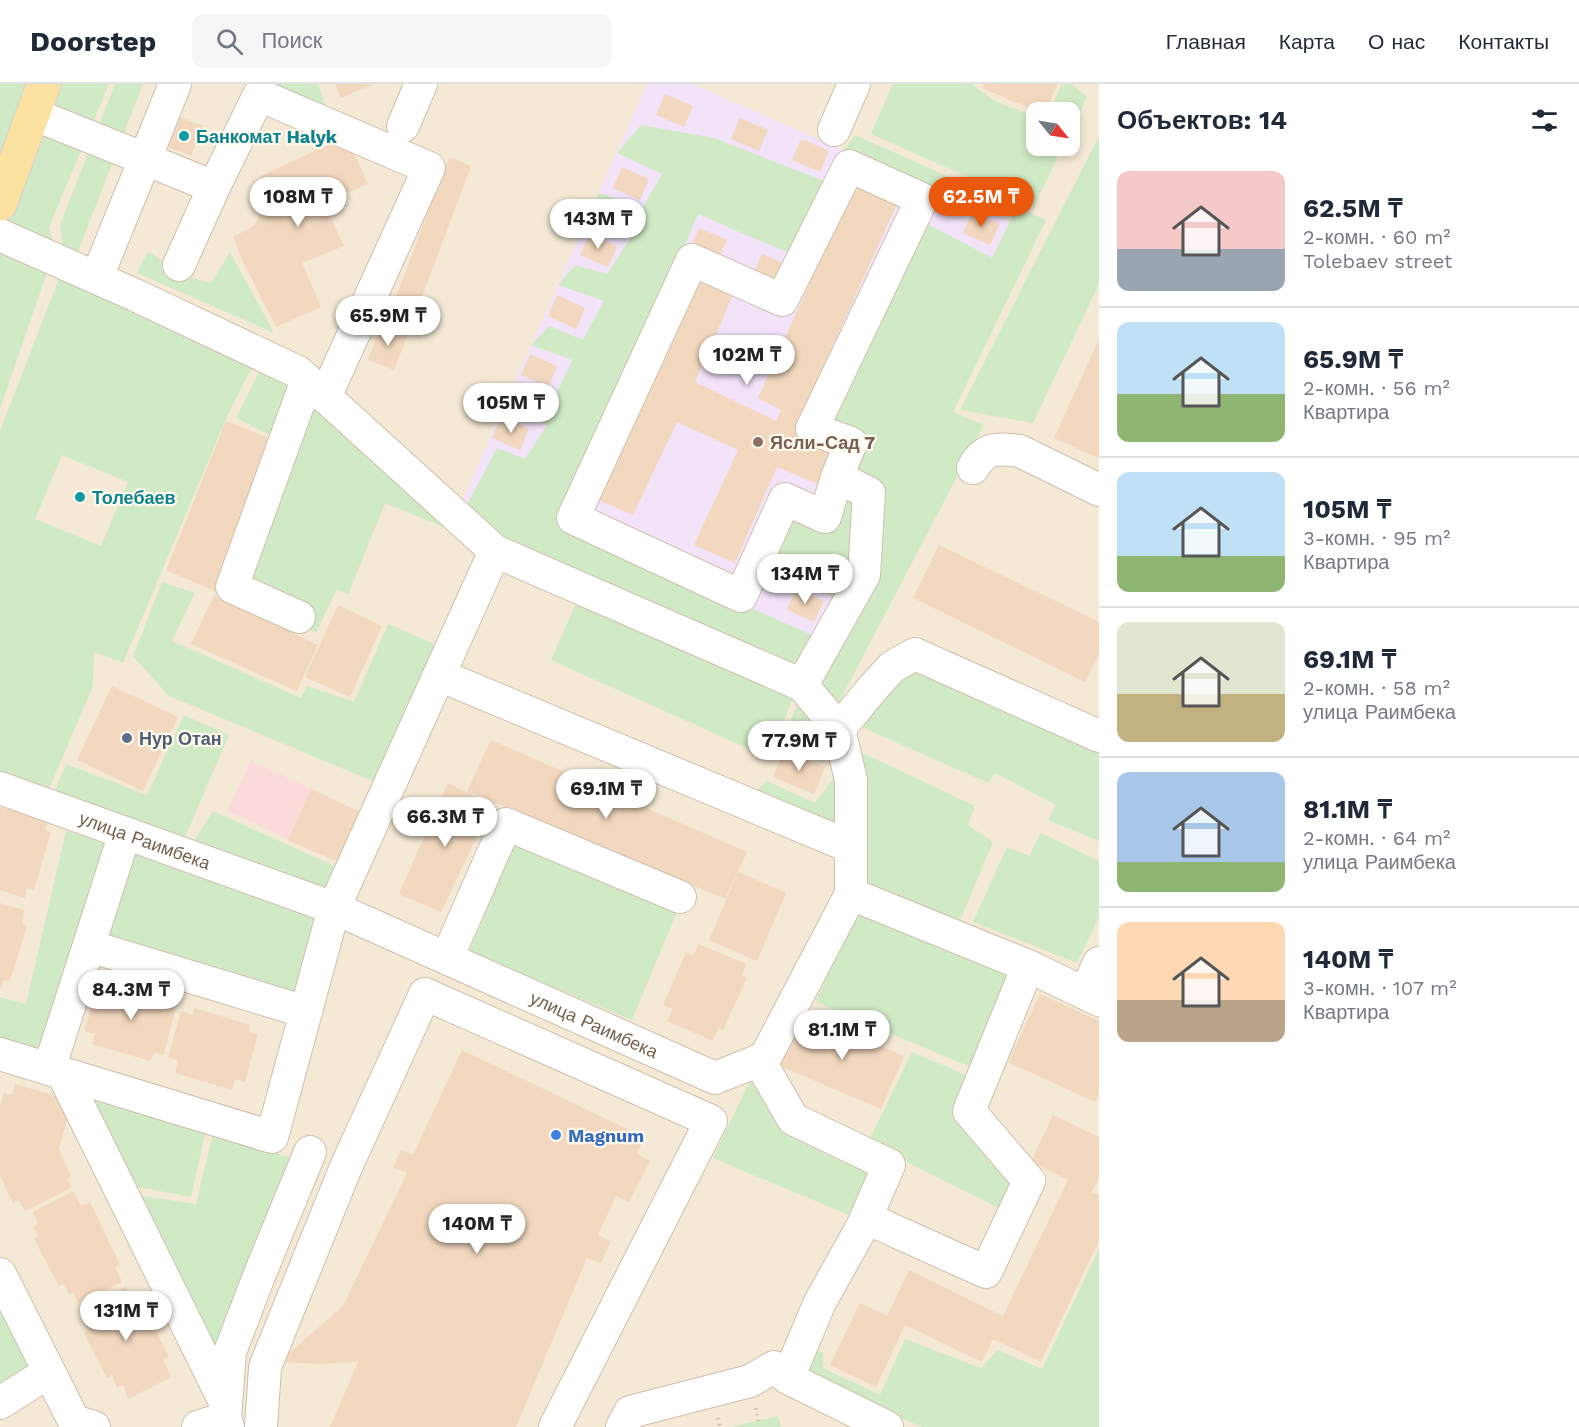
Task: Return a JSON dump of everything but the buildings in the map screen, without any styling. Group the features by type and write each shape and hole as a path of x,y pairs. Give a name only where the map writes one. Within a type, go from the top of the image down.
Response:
{"main road":[{"path":"0,204 39,99"}],"street":[{"path":"97,278 175,84"},
{"path":"403,126 421,84"},
{"path":"834,130 854,84"},
{"path":"179,265 259,95 429,168 316,388 232,587 299,617"},
{"path":"39,99 146,159 214,187"},
{"path":"849,166 922,199 812,429 851,443 837,477 825,517 785,499 741,596 573,518 692,260 782,300 849,166"},
{"path":"0,235 298,372 495,551 802,685 839,729 851,780 851,894 765,1058 759,1060 794,1119 889,1165 866,1218 820,1302 788,1378"},
{"path":"973,468 979,457 989,451 1006,449 1020,451 1099,490"},
{"path":"802,685 864,575 870,493 837,477"},
{"path":"272,1137 334,908 495,551"},
{"path":"839,729 892,668 915,654 1099,736"},
{"path":"439,675 851,847"},
{"name":"улица Раимбека","path":"0,788 334,908 715,1078 759,1060"},
{"path":"447,958 506,825 680,897"},
{"path":"125,833 89,946 56,1071 219,1419"},
{"path":"851,894 1028,966 1092,997 1099,963"},
{"path":"89,946 306,1012"},
{"path":"866,1218 986,1272 1029,1181 969,1111 1028,966"},
{"path":"261,1427 267,1362 346,1167 425,994 711,1121 555,1427"},
{"path":"0,1054 272,1137 346,1167"},
{"path":"219,1419 230,1352 310,1152"},
{"path":"0,1274 74,1420 94,1427"},
{"path":"622,1427 630,1412 750,1381 774,1367 788,1378 866,1423"},
{"path":"0,1403 49,1372"}],"shaded area":[{"path":"0,84 1099,84 1099,1427 0,1427"},
{"path":"647,84 692,84 1033,232 838,671 462,501"},
{"path":"251,760 311,789 288,839 227,811"}],"green space":[{"path":"0,84 36,84 0,183"},
{"path":"52,84 109,84 49,227 55,249 0,409 0,228"},
{"path":"115,84 143,84 72,267 259,353 226,419 123,663 94,652 93,686 43,803 0,788 0,431 65,263 60,225","holes":["62,455 128,482 101,546 35,519"]},
{"path":"258,84 318,84 327,112"},
{"path":"893,84 972,84 993,100 1026,113 1026,156 1058,156 1034,206 871,134"},
{"path":"1062,84 1071,84 1087,97 1080,112 1080,102 1054,102"},
{"path":"641,125 714,138 832,184 798,257 698,214 567,526 814,636 796,671 535,559 463,512 497,448 525,459 547,425 505,411 515,383 556,394 572,360 531,345 549,326 583,340 604,301 558,285 575,265 607,274 630,239 588,224 599,193 643,207 662,174 617,153"},
{"path":"855,135 1046,220 953,412 984,425 835,710 812,669 870,567 848,476 824,424 920,220 992,258 1012,217 844,150"},
{"path":"1099,136 1099,284 1033,423 960,410"},
{"path":"148,251 182,275 211,283 230,252 274,333 137,273"},
{"path":"263,364 312,395 472,539 385,503 348,595 337,589 316,633 225,590 289,445 236,418"},
{"path":"846,487 863,496 855,573 840,599 762,567 791,508"},
{"path":"162,582 195,593 172,641 301,698 307,686 354,702 388,624 441,647 382,785 169,696 133,656"},
{"path":"578,599 794,695 769,758 551,660"},
{"path":"917,658 1099,743 1099,841 1048,820 1056,805 995,773 988,783 855,724"},
{"path":"801,696 841,759 781,742"},
{"path":"184,715 229,735 182,844 51,800 66,764 147,795"},
{"path":"856,750 975,806 968,825 993,842 957,928 862,889"},
{"path":"839,771 843,830 754,793 767,781 815,803"},
{"path":"213,811 341,869 330,896 193,843"},
{"path":"66,831 107,841 45,1058 0,1044 0,997 26,1004"},
{"path":"125,833 334,908 306,1012 89,946"},
{"path":"1041,833 1099,861 1099,917 1077,963 973,922 1007,847 1029,856"},
{"path":"514,845 677,912 632,1020 469,952"},
{"path":"857,905 1016,972 975,1069 816,1002"},
{"path":"912,1052 973,1078 1015,1183 1005,1211 868,1143"},
{"path":"755,1070 879,1170 856,1218 713,1158"},
{"path":"88,1097 206,1129 191,1197 133,1186"},
{"path":"214,1130 293,1159 219,1357 136,1195 196,1204"},
{"path":"1099,1248 1099,1427 922,1427 802,1375 810,1347 823,1353 823,1368 880,1395 905,1339 981,1368 998,1350 1042,1369"},
{"path":"0,1293 35,1361 0,1385"},
{"path":"778,1416 781,1427 732,1427"}],"place":[{"name":"Банкомат Halyk","path":"184,136"},
{"name":"Ясли-Сад 7","path":"758,442"},
{"name":"Толебаев","path":"80,497"},
{"name":"Нур Отан","path":"127,738"},
{"name":"Magnum","path":"556,1135"}]}
